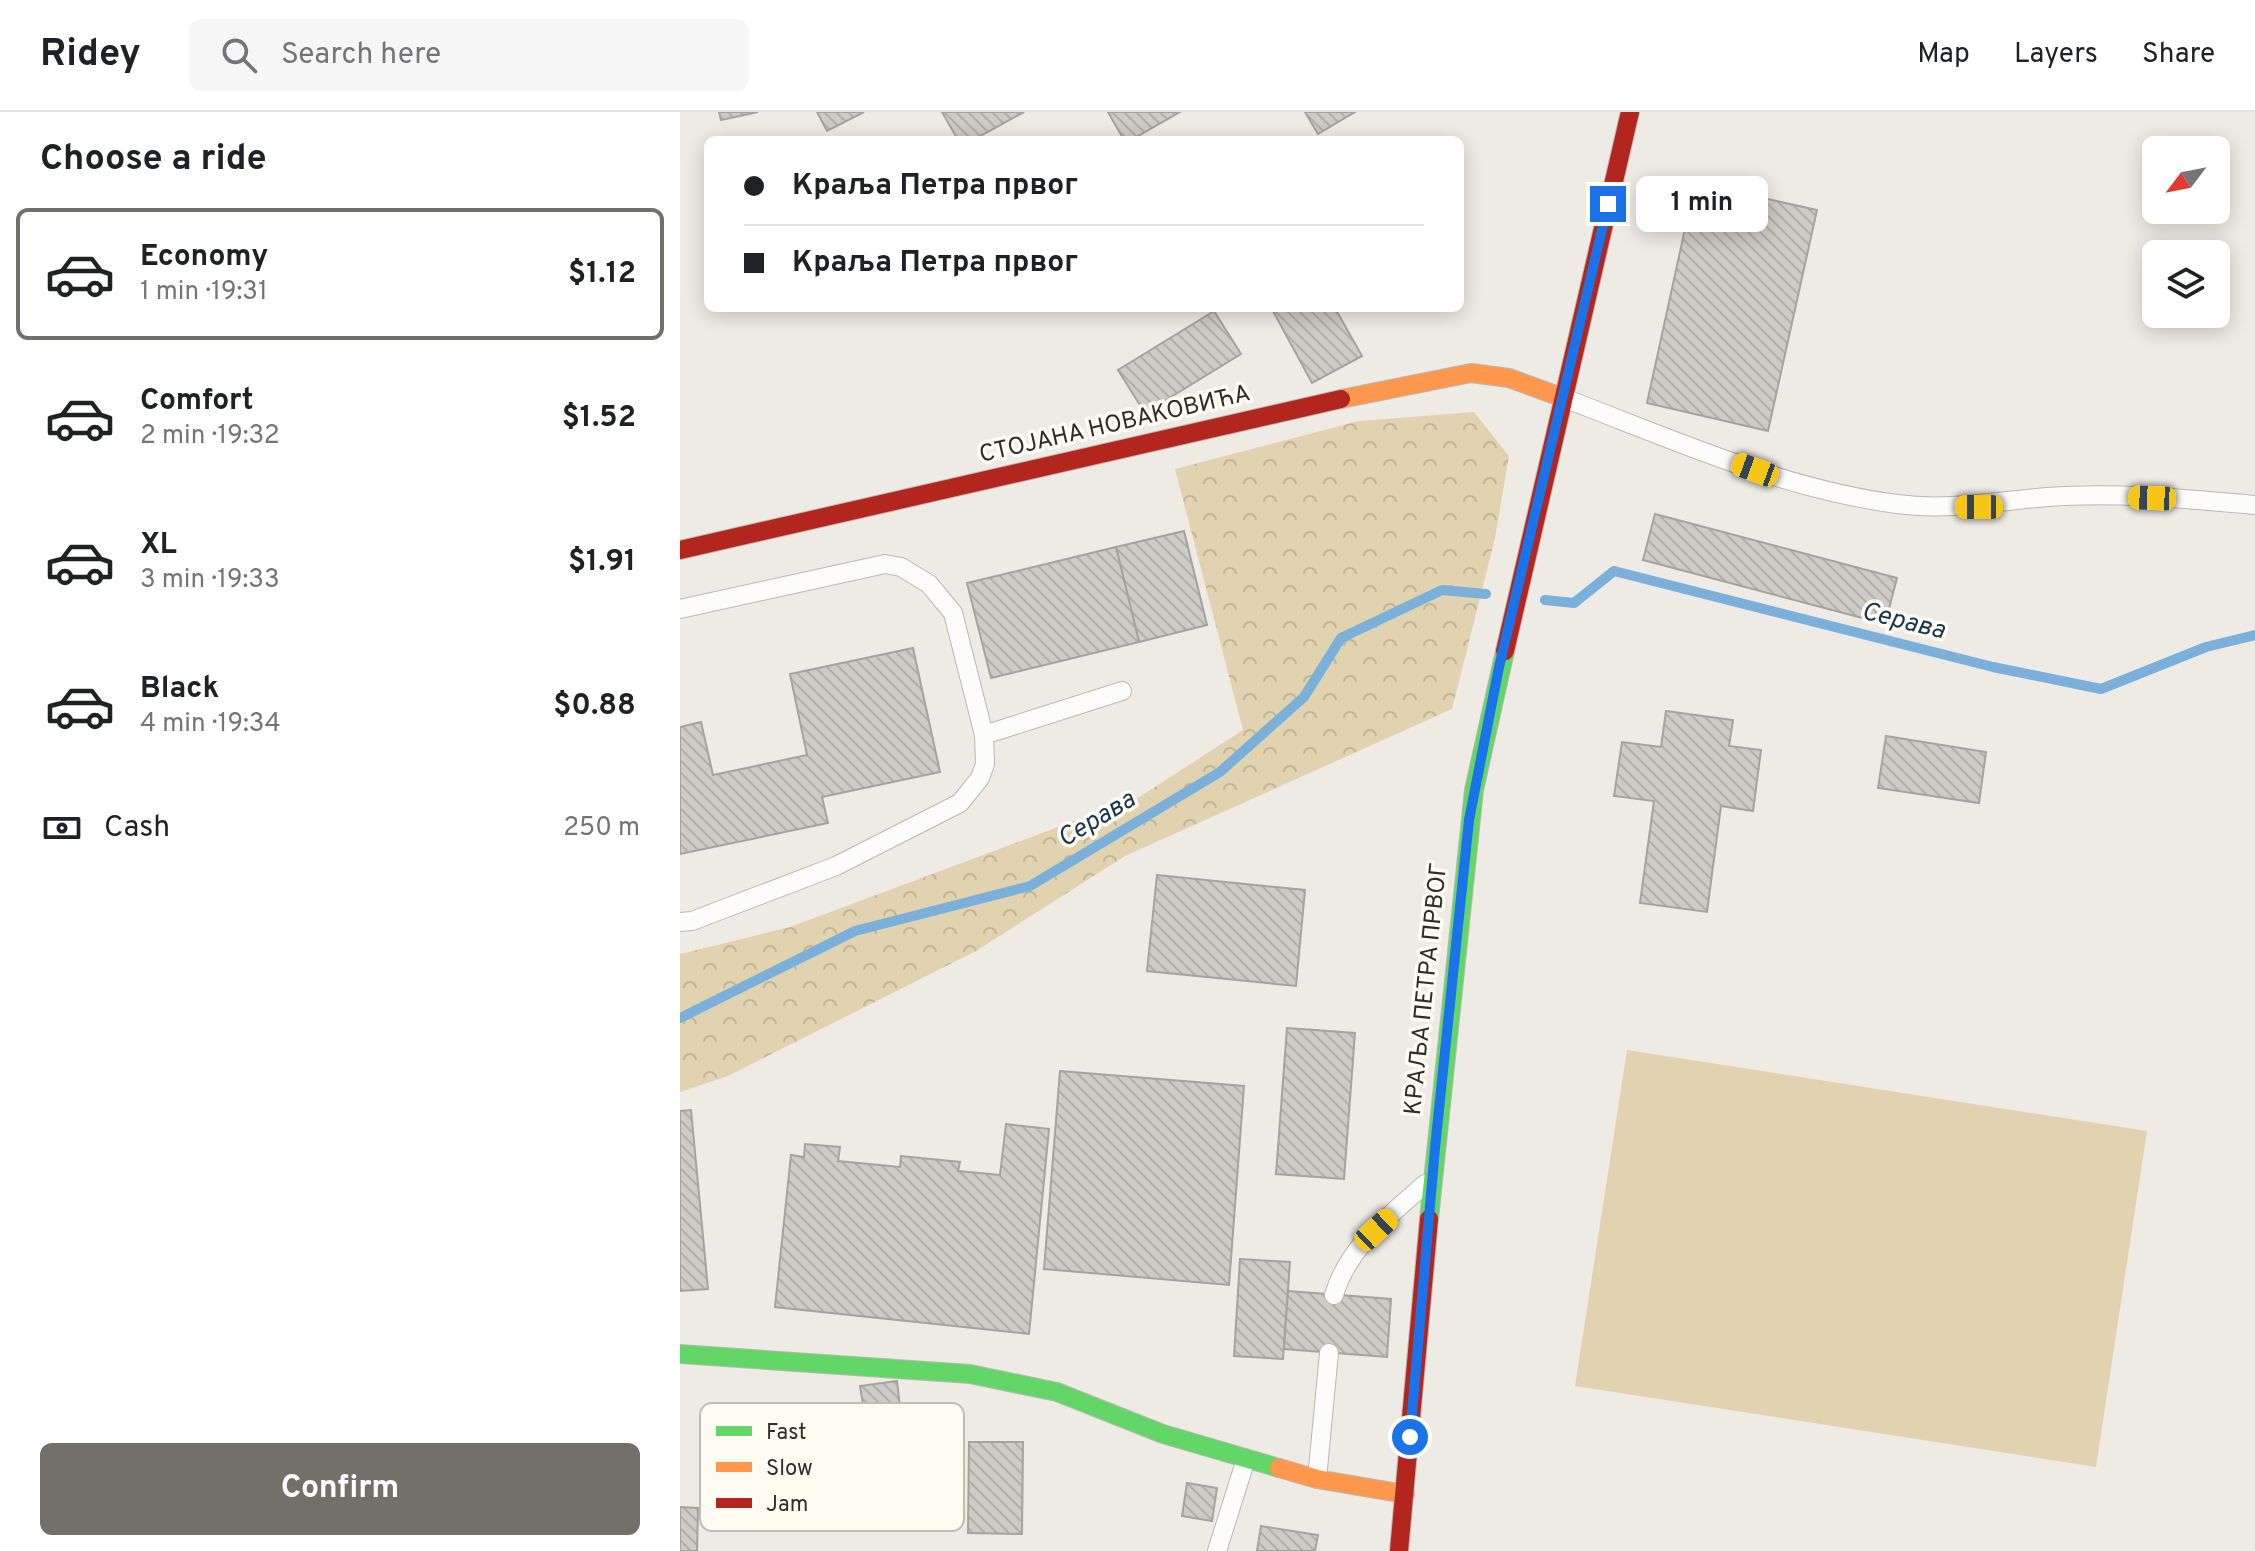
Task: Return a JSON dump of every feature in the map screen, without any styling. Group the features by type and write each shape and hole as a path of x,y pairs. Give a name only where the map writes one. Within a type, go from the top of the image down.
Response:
{"street":[{"name":"КРАЉА ПЕТРА ПРВОГ","path":"1399,1551 1432,1178 1465,850 1474,790 1561,397 1630,112"},
{"name":"СТОЈАНА НОВАКОВИЋА","path":"680,550 1282,410 1471,373 1509,378 1561,397"},
{"path":"680,1354 970,1374 1057,1392 1163,1434 1317,1479 1405,1494"}],"lane":[{"path":"1561,397 1755,470 1898,504 1979,507 2047,497 2099,497 2255,505"},
{"path":"680,609 885,564 901,567 929,584 953,613 984,735 985,764 980,778 960,803 836,866 692,921 680,922"},
{"path":"984,735 1122,691"},
{"path":"1334,1295 1340,1274 1355,1252 1432,1178"},
{"path":"1317,1479 1329,1353"},
{"path":"1217,1551 1246,1459"}],"green space":[{"path":"1474,412 1509,456 1495,538 1452,709 1125,856 976,951 728,1076 680,1092 680,954 790,927 1141,796 1243,730 1175,469 1359,421"},
{"path":"1627,1050 2147,1131 2096,1467 1575,1386"}],"building":[{"path":"719,112 758,112 721,120"},
{"path":"817,112 864,112 827,131"},
{"path":"942,112 1024,112 980,136 956,136"},
{"path":"1108,112 1180,112 1138,136 1122,136"},
{"path":"1305,112 1355,112 1318,134"},
{"path":"1695,183 1817,210 1768,431 1647,403"},
{"path":"1212,312 1241,354 1145,413 1118,370"},
{"path":"1274,312 1337,312 1362,356 1312,383"},
{"path":"1655,514 1897,578 1885,624 1643,560"},
{"path":"1184,531 1207,625 1139,642 1116,547"},
{"path":"1116,547 1139,642 991,678 967,583"},
{"path":"913,648 940,772 822,797 828,823 680,854 680,727 701,722 713,775 807,755 790,674"},
{"path":"1666,711 1733,720 1729,746 1761,750 1753,811 1721,806 1707,912 1640,903 1654,801 1614,796 1622,742 1661,747"},
{"path":"1886,736 1986,752 1979,803 1878,788"},
{"path":"1157,875 1305,890 1296,986 1147,971"},
{"path":"1287,1028 1355,1033 1344,1179 1276,1174"},
{"path":"1060,1071 1244,1086 1229,1285 1044,1269"},
{"path":"691,1110 708,1289 680,1291 680,1111"},
{"path":"1006,1124 1049,1129 1029,1334 775,1307 791,1155 804,1157 805,1144 840,1147 838,1161 900,1167 901,1156 960,1162 958,1171 1000,1175"},
{"path":"1240,1259 1290,1262 1283,1359 1234,1356"},
{"path":"1288,1291 1391,1299 1387,1357 1284,1349"},
{"path":"897,1381 900,1403 863,1403 860,1386"},
{"path":"969,1442 1023,1442 1022,1534 968,1533"},
{"path":"1187,1483 1217,1488 1212,1521 1182,1516"},
{"path":"680,1507 698,1508 697,1551 680,1551"},
{"path":"1261,1526 1318,1535 1315,1551 1257,1551"}],"waterway":[{"name":"Серава","path":"1545,600 1574,603 1614,571 1993,667 2101,689 2206,647 2255,635"},
{"name":"Серава","path":"680,1018 855,931 1030,886 1220,772 1304,697 1341,638 1442,590 1486,594"}],"traffic: fast":[{"path":"1429,1219 1474,790 1505,651"},
{"path":"680,1354 970,1374 1057,1392 1163,1434 1279,1468"}],"traffic: slow":[{"path":"1341,399 1471,373 1509,378 1561,397"},
{"path":"1279,1468 1317,1479 1405,1494"}],"traffic: jam":[{"path":"1505,651 1630,112"},
{"path":"680,550 1341,399"},
{"path":"1399,1551 1429,1219"}],"route":[{"path":"1410,1437 1435,1148 1469,820 1499,667 1608,204"}]}
